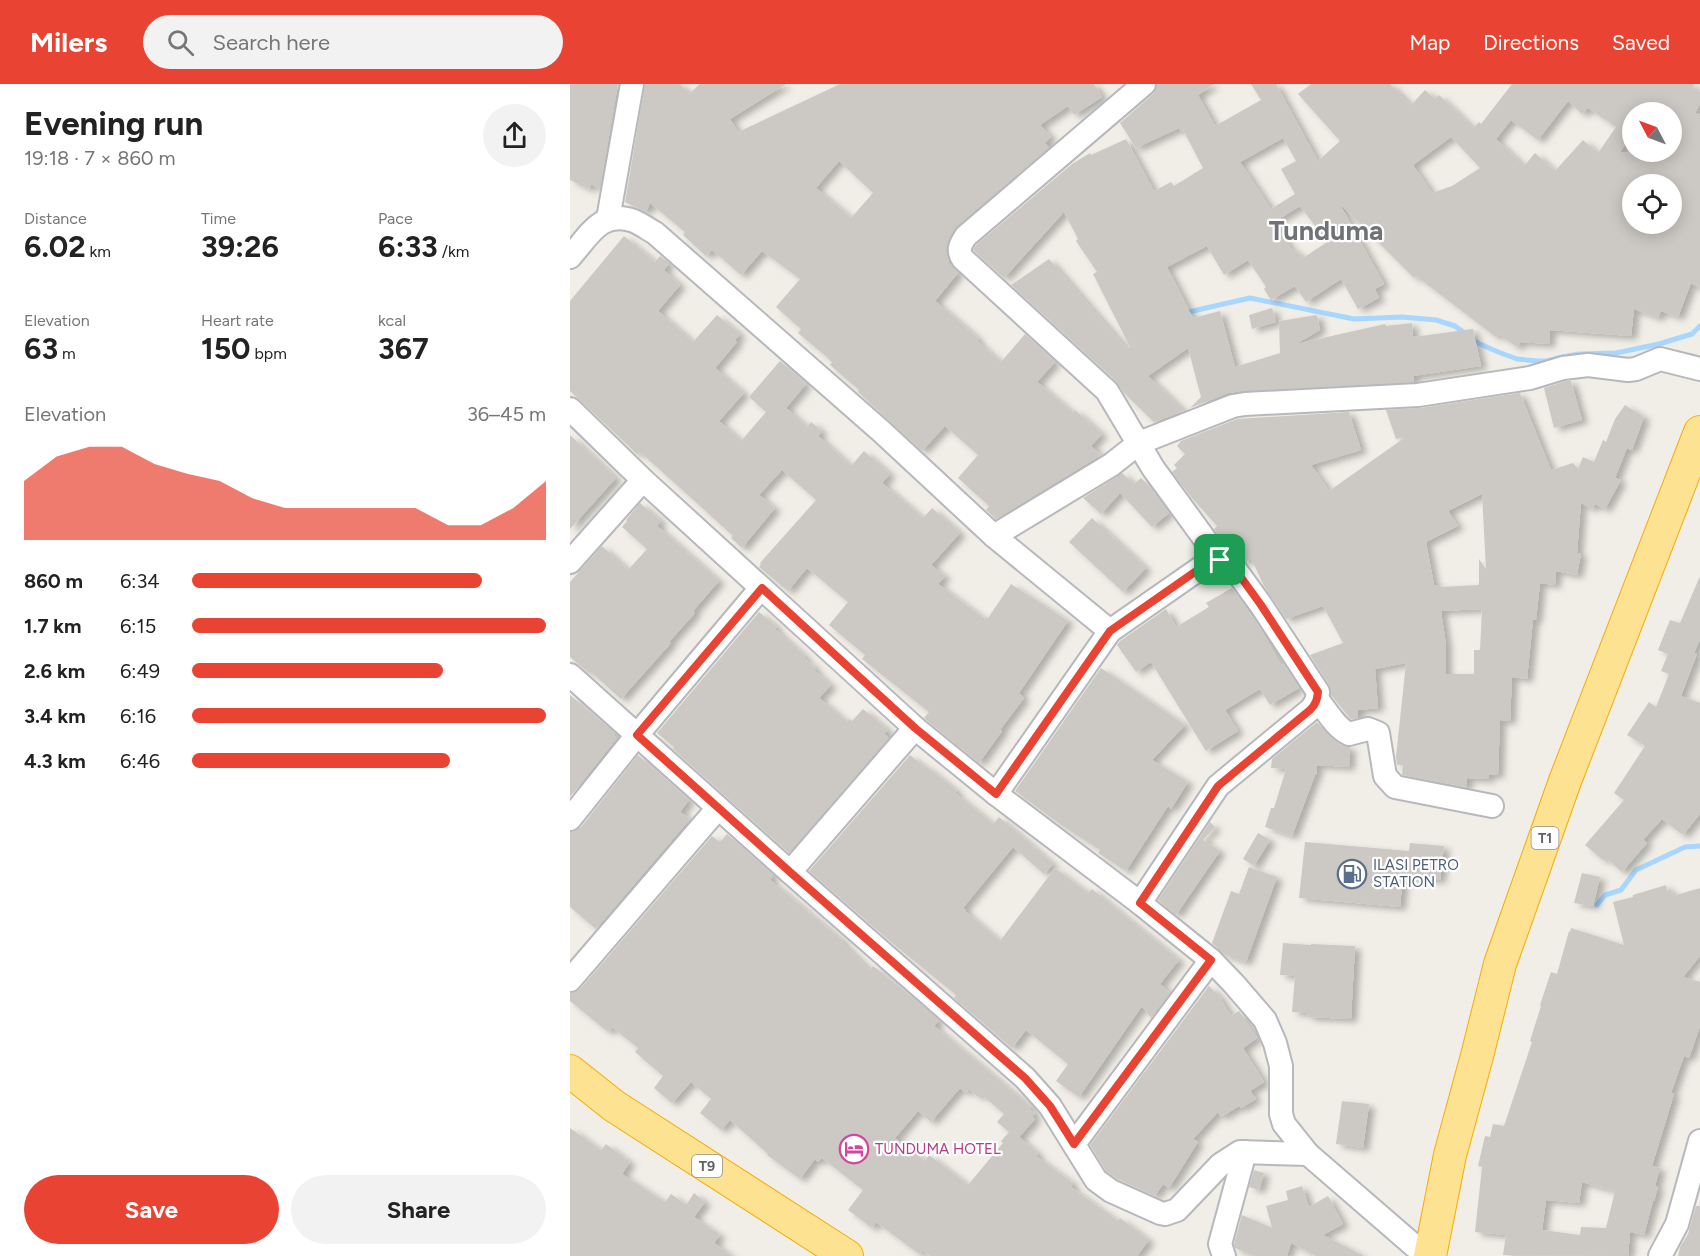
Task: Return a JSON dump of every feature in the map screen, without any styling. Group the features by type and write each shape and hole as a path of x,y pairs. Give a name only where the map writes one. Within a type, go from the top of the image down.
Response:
{"highway":[{"name":"T1","path":"1430,1256 1450,1155 1500,964 1565,781 1700,432"},
{"name":"T9","path":"570,1071 614,1106 847,1256"}],"street":[{"path":"608,219 632,84"},
{"path":"1144,84 966,236 959,249 963,259 1107,391 1153,468 1220,560"},
{"path":"570,257 598,225 608,219 621,218 635,221 655,233 881,431 994,536 1110,631"},
{"path":"994,536 1111,465 1138,443 1233,406 1418,395 1530,378 1563,368 1588,365 1636,369 1660,359 1700,369"},
{"path":"570,409 643,480 915,728 996,794 1211,960 1268,1026 1281,1066 1284,1124 1308,1154 1426,1256"},
{"path":"570,562 643,480"},
{"path":"996,794 1110,631 1212,560 1227,561 1261,605 1318,692 1317,699 1310,710 1218,786 1140,903"},
{"path":"570,819 637,735 762,588"},
{"path":"570,675 1025,1078 1050,1106 1096,1180 1111,1191 1164,1214 1177,1210 1220,1165 1240,1152 1308,1154"},
{"path":"1317,699 1345,732 1349,734 1372,729 1378,733 1385,776 1395,787 1491,806"},
{"path":"790,872 915,728"},
{"path":"570,980 718,808"},
{"path":"1074,1144 1211,960"},
{"path":"1660,1256 1677,1224 1700,1141"},
{"path":"1224,1256 1220,1244 1245,1152"}],"building":[{"path":"570,84 618,84 600,189 591,184 589,189 570,180"},
{"path":"645,84 680,84 689,94 700,84 786,84 730,119 738,132 840,84 1094,84 1102,97 1074,115 1068,106 1040,125 1051,137 1045,143 1049,148 955,229 948,241 946,252 949,263 958,273 935,301 979,339 977,341 1001,362 1025,334 1055,362 1037,382 1073,413 1075,410 1102,434 1091,446 1101,455 996,519 986,510 989,506 958,478 978,455 945,426 922,451 830,365 832,362 798,333 801,329 776,307 800,279 762,251 741,275 712,250 706,256 683,235 685,232 650,203 646,212 625,202","holes":["839,161 873,193 851,218 816,188"]},
{"path":"1157,84 1214,84 1198,95 1215,126 1261,100 1251,84 1276,84 1318,161 1340,141 1298,94 1311,84 1390,84 1411,105 1425,90 1435,99 1439,95 1473,128 1479,122 1481,124 1512,84 1694,84 1692,88 1700,92 1700,104 1695,113 1700,115 1700,288 1691,283 1678,317 1661,311 1658,318 1634,309 1631,336 1550,330 1549,344 1521,342 1517,347 1498,334 1496,337 1416,276 1414,278 1339,203 1384,284 1375,289 1379,298 1358,309 1341,279 1306,302 1295,286 1271,300 1264,289 1266,287 1248,260 1224,275 1207,246 1167,267 1193,318 1220,311 1235,367 1280,353 1279,321 1317,315 1320,330 1296,344 1385,324 1386,326 1412,323 1413,337 1473,329 1481,366 1413,376 1414,382 1228,393 1190,408 1201,397 1188,348 1148,376 1184,411 1154,422 1124,393 1116,381 1011,285 1049,259 1127,349 1130,347 1093,274 1097,272 1076,241 1078,239 1064,212 1004,278 973,250 976,245 1072,164 1090,153 1091,155 1126,139 1154,191 1171,182 1174,186 1203,168 1183,130 1179,128 1136,148 1120,123 1153,94","holes":["1568,101 1582,114 1588,108 1616,127 1598,153 1583,140 1555,171 1535,153 1524,166 1496,139 1511,120 1538,140","1451,137 1480,168 1452,186 1432,193 1413,165","1283,138 1296,161 1281,169 1295,194 1271,209 1240,162","1300,206 1327,242 1303,258 1294,249 1292,250 1274,222"]},
{"path":"624,236 655,262 660,256 669,263 664,270 680,285 658,311 693,342 717,315 740,334 735,340 737,342 715,368 744,393 719,421 741,441 766,412 749,397 780,361 806,384 786,408 807,427 811,422 822,431 818,436 851,466 864,451 890,474 882,483 923,518 932,508 960,533 931,565 945,576 938,584 985,619 988,618 1011,584 1068,621 1019,693 1024,698 979,763 924,718 929,712 862,659 865,655 829,625 848,602 807,568 788,591 759,567 760,563 816,500 782,470 759,495 775,508 742,548 731,538 733,536 640,452 637,454 570,391 570,301"},
{"path":"1272,308 1276,322 1252,329 1249,315"},
{"path":"1571,381 1582,420 1554,428 1544,388"},
{"path":"1520,393 1551,470 1573,463 1578,469 1583,457 1594,462 1603,440 1606,442 1615,419 1625,405 1644,417 1632,450 1627,448 1615,478 1621,480 1605,509 1595,504 1592,509 1581,503 1577,553 1581,553 1577,575 1556,571 1555,585 1540,583 1536,620 1533,620 1527,679 1512,677 1510,721 1500,720 1498,775 1489,774 1489,779 1467,778 1467,787 1402,775 1403,765 1397,765 1406,663 1375,669 1378,708 1358,710 1358,718 1351,719 1331,695 1329,685 1310,655 1343,643 1323,606 1286,619 1264,586 1251,558 1246,562 1235,550 1228,548 1214,529 1217,526 1172,472 1177,468 1174,465 1185,454 1177,446 1181,441 1237,419 1349,412 1361,450 1311,465 1329,491 1407,436 1396,439 1386,410 1420,408","holes":["1482,494 1486,569 1479,559 1479,585 1440,587 1440,585 1434,585 1426,542 1458,526 1448,511","1482,609 1480,650 1474,650 1474,674 1446,674 1446,645 1441,611"]},
{"path":"570,435 616,478 570,529"},
{"path":"1122,473 1134,484 1141,478 1169,513 1152,527 1120,493 1101,514 1083,498"},
{"path":"640,503 661,521 657,526 719,581 669,642 671,643 621,699 570,657 570,582 602,546 628,570 647,549 622,527"},
{"path":"1092,518 1146,568 1123,592 1069,542"},
{"path":"1700,576 1700,639 1694,653 1697,654 1681,696 1700,703 1700,814 1683,835 1662,819 1643,840 1647,843 1622,872 1605,857 1604,861 1585,845 1624,800 1614,793 1645,746 1627,735 1649,702 1656,707 1669,674 1661,671 1668,654 1658,650 1670,620 1680,623"},
{"path":"1232,588 1260,628 1281,665 1284,664 1299,688 1270,705 1260,689 1225,710 1238,731 1206,751 1151,662 1136,672 1117,645 1166,609 1176,627 1209,607 1206,603"},
{"path":"759,612 777,627 775,629 805,656 804,658 816,668 814,670 831,685 819,698 847,722 850,719 852,721 863,709 888,730 884,734 889,738 789,853 657,733"},
{"path":"1101,668 1185,725 1152,760 1188,782 1171,809 1168,806 1126,871 1098,853 1100,850 1015,791"},
{"path":"570,695 615,733 613,734 617,738 570,797"},
{"path":"1317,722 1335,741 1342,746 1350,747 1349,767 1317,765 1316,775 1292,836 1265,827 1271,808 1274,808 1286,769 1271,768 1272,759"},
{"path":"638,755 689,800 680,812 690,819 596,929 570,907 570,832 581,827"},
{"path":"910,755 957,791 955,793 993,824 999,817 1053,864 1044,874 1013,847 963,908 1000,941 1055,868 1088,893 1092,889 1179,960 1160,984 1170,993 1151,1018 1142,1006 1079,1097 1056,1081 1068,1064 1026,1030 1012,1048 954,998 956,995 809,871"},
{"path":"1210,822 1215,827 1203,840 1220,851 1176,915 1158,900"},
{"path":"1258,833 1270,840 1254,866 1243,859"},
{"path":"727,834 773,875 770,880 843,941 870,970 873,966 912,997 939,1020 934,1026 1031,1107 1029,1109 1035,1113 1032,1117 1035,1119 1019,1137 1038,1153 1036,1156 1073,1183 1071,1187 1118,1221 1120,1218 1149,1240 1137,1256 930,1256 922,1250 919,1254 876,1222 872,1228 848,1210 863,1190 822,1158 818,1162 815,1159 800,1179 767,1155 730,1120 721,1130 700,1113 711,1099 691,1082 672,1103 654,1088 663,1076 635,1052 638,1048 612,1027 608,1032 570,1001 570,993 580,989 712,836 720,842","holes":["960,1088 966,1093 969,1089 978,1097 981,1094 1004,1114 997,1122 1009,1132 1001,1141 1003,1143 968,1185 929,1155 925,1161 895,1138 918,1111 931,1122"]},
{"name":"ILASI PETRO STATION","path":"1305,842 1409,851 1410,843 1444,846 1440,880 1403,876 1400,907 1299,898"},
{"path":"1249,867 1277,877 1246,962 1225,955 1212,943 1231,891 1239,894"},
{"path":"1582,873 1600,877 1593,906 1574,903"},
{"path":"1666,885 1667,891 1671,889 1673,896 1700,888 1700,956 1683,977 1700,982 1700,1026 1689,1058 1684,1056 1671,1093 1674,1094 1652,1166 1660,1168 1655,1186 1658,1187 1644,1235 1630,1232 1628,1256 1503,1255 1506,1235 1475,1232 1482,1167 1478,1166 1485,1136 1490,1137 1493,1124 1504,1126 1532,1042 1530,1041 1551,972 1557,974 1569,931 1571,928 1624,945 1613,902 1633,897 1633,895","holes":["1582,1182 1615,1191 1606,1228 1581,1227 1580,1235 1542,1230 1546,1200 1579,1203"]},
{"path":"1283,943 1355,946 1351,1019 1307,1017 1308,1013 1292,1012 1295,976 1280,975"},
{"path":"1209,986 1219,996 1231,1016 1239,1011 1257,1038 1243,1048 1264,1082 1250,1091 1256,1099 1221,1117 1218,1112 1193,1139 1198,1142 1169,1188 1163,1184 1155,1196 1106,1171 1090,1145"},
{"path":"1342,1101 1369,1104 1363,1148 1336,1144"},
{"path":"570,1128 601,1150 606,1144 630,1162 622,1174 665,1202 671,1194 686,1205 694,1193 705,1202 694,1217 720,1235 714,1243 732,1256 570,1256"},
{"path":"1254,1170 1264,1173 1259,1190 1249,1187"},
{"path":"1302,1186 1309,1207 1328,1196 1343,1224 1323,1235 1364,1256 1316,1256 1291,1243 1287,1256 1255,1256 1235,1248 1234,1244 1242,1215 1272,1228 1266,1206 1288,1200 1286,1191"},
{"path":"1696,1206 1700,1206 1700,1256 1678,1256 1680,1247 1688,1234"}],"waterway":[{"path":"1184,313 1250,298 1354,319 1402,317 1436,320 1455,326 1478,343 1498,352 1517,359 1538,361 1579,354 1616,353 1659,344 1692,334 1700,326"},
{"path":"1597,905 1605,895 1621,890 1636,870 1685,847 1700,846"}],"place":[{"name":"ILASI PETRO STATION","path":"1352,874"},
{"name":"TUNDUMA HOTEL","path":"854,1149"}],"district":[{"name":"Tunduma","path":"1326,230"}],"route":[{"path":"1212,560 1220,560 1232,565 1261,605 1318,692 1317,699 1310,710 1218,786 1140,903 1211,960 1074,1144 1050,1106 1025,1078 637,735 762,588 915,728 996,794 1110,631 1212,560"}]}
